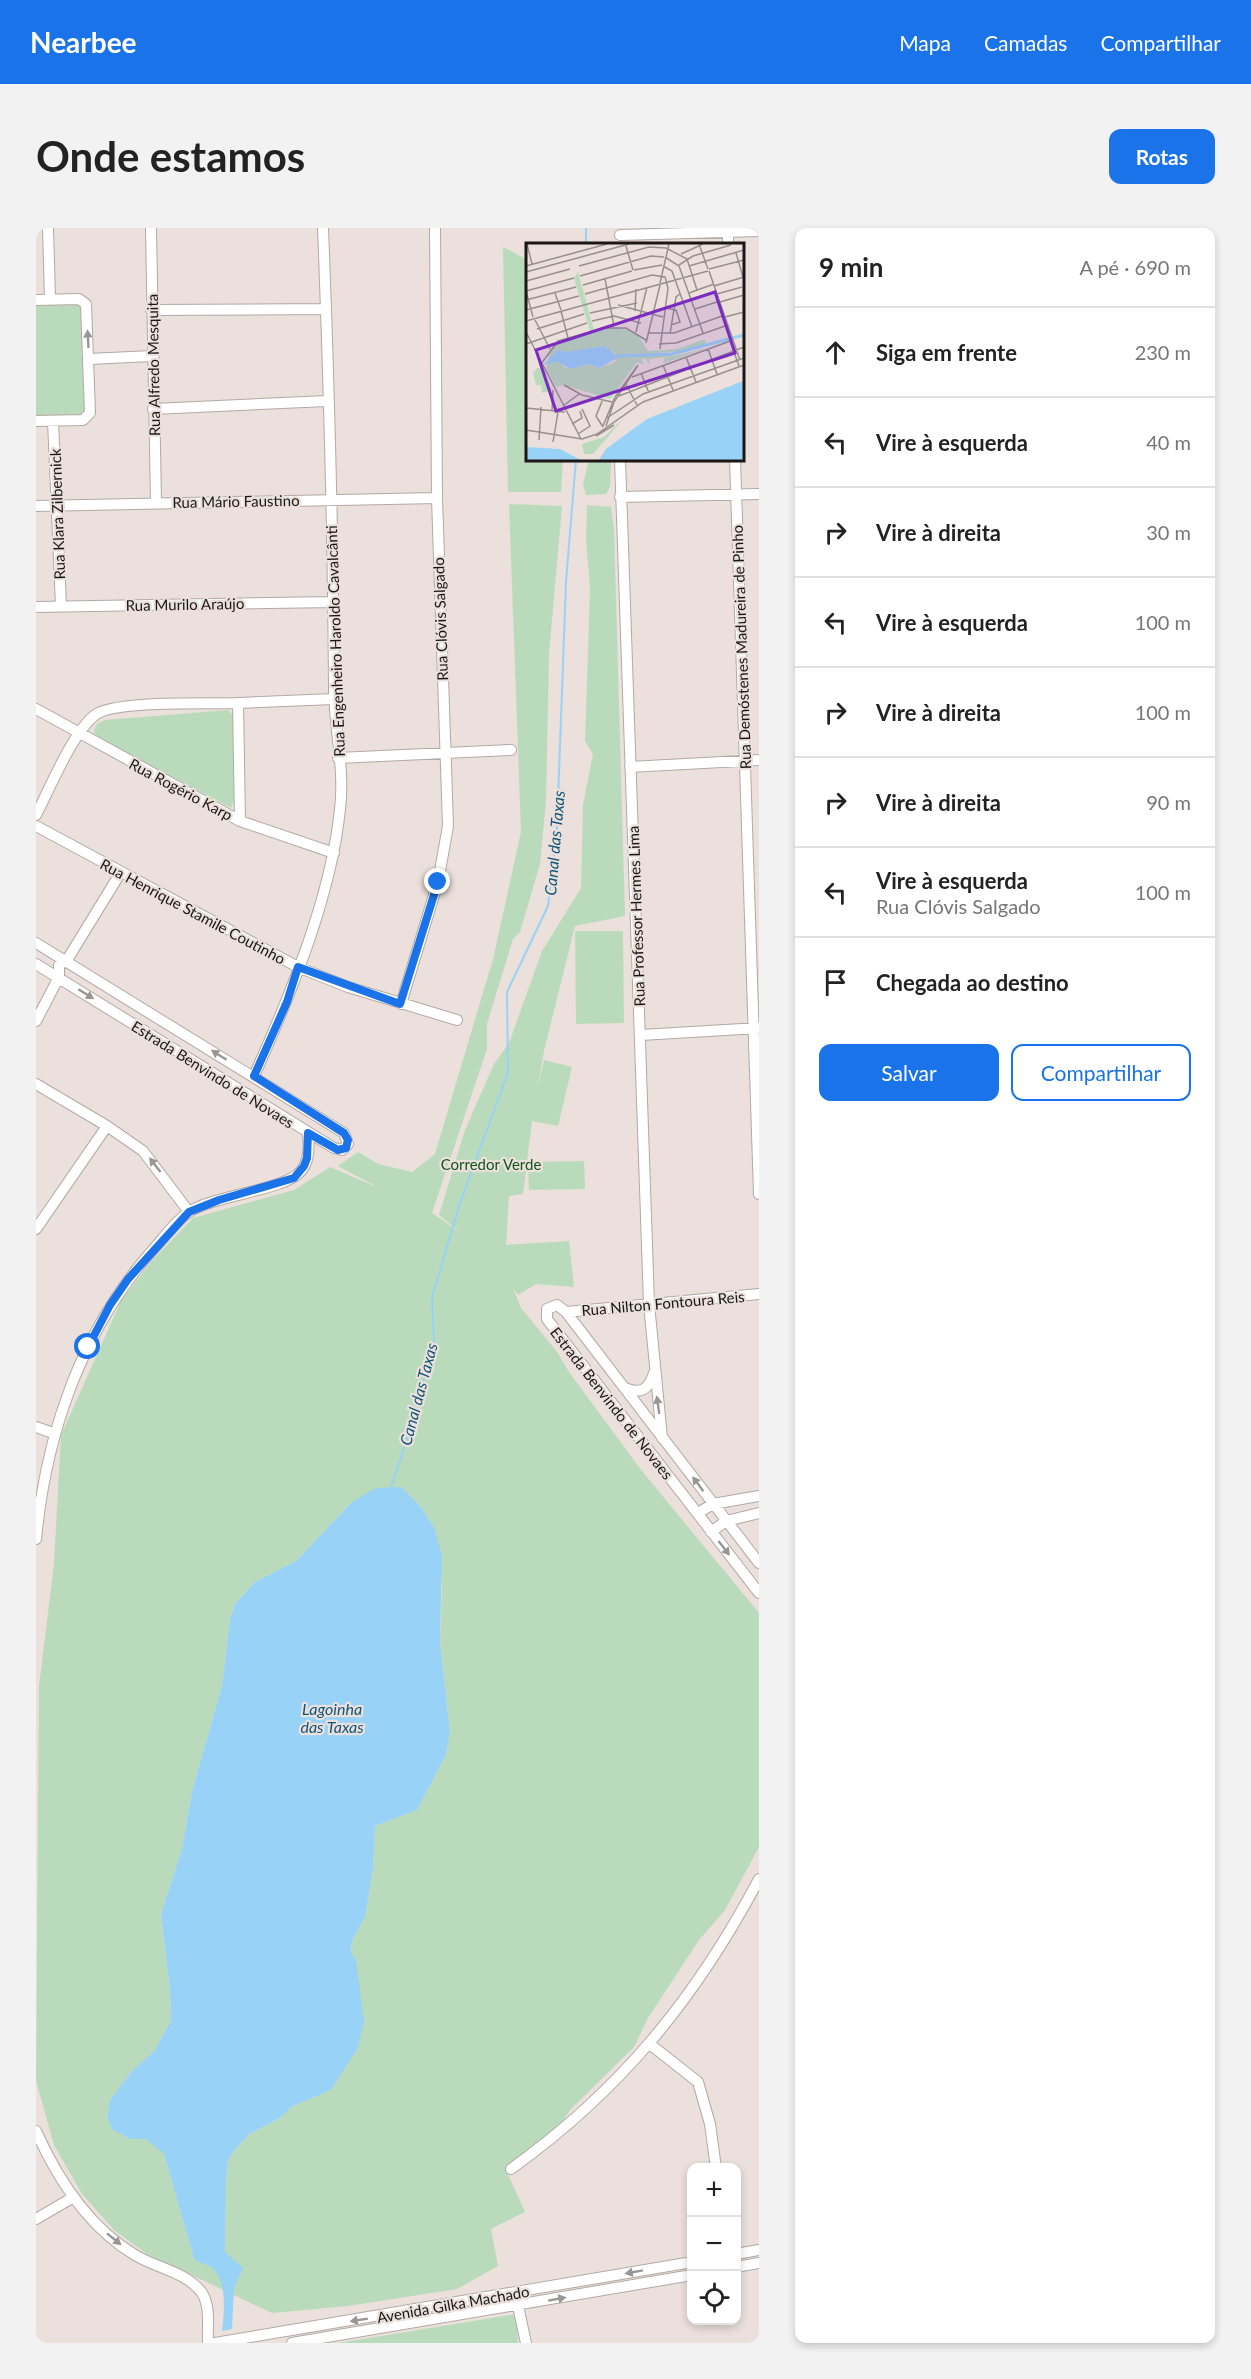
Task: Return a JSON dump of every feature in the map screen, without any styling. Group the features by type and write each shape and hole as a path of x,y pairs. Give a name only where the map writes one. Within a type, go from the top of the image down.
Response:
{"street":[{"path":"48,228 50,299"},
{"name":"Rua Alfredo Mesquita","path":"151,228 156,502"},
{"name":"Rua Engenheiro Haroldo Cavalcânti","path":"254,1076 287,1002 334,853 341,808 334,699 323,228"},
{"name":"Rua Clóvis Salgado","path":"400,1004 442,861 449,807 444,753 437,498 435,228"},
{"path":"619,236 728,230 759,231"},
{"path":"36,300 79,299 86,304 90,413 88,418 36,421"},
{"path":"151,310 326,309"},
{"path":"89,359 152,356"},
{"path":"153,409 327,401"},
{"name":"Rua Klara Zilbernick","path":"53,421 61,606"},
{"name":"Rua Professor Hermes Lima","path":"620,460 649,1304 662,1438"},
{"name":"Rua Demóstenes Madureira de Pinho","path":"735,460 744,761 757,1028 759,1194"},
{"path":"620,497 759,494"},
{"name":"Rua Mário Faustino","path":"36,506 437,498"},
{"name":"Rua Murilo Araújo","path":"36,607 333,602"},
{"path":"36,815 79,734 91,718 107,710 141,706 334,699"},
{"path":"238,703 240,821"},
{"name":"Rua Rogério Karp","path":"36,709 240,821 287,840 334,853"},
{"path":"338,758 511,750"},
{"path":"630,766 759,760"},
{"name":"Rua Henrique Stamile Coutinho","path":"36,826 298,967 400,1004 457,1020"},
{"path":"36,1021 61,978 59,965 71,963 121,872"},
{"name":"Estrada Benvindo de Novaes","path":"36,943 344,1133 348,1144 338,1150 308,1133 36,964"},
{"path":"640,1035 757,1028"},
{"path":"36,1084 108,1126 143,1151 189,1212"},
{"path":"36,1229 108,1126"},
{"path":"36,1539 44,1470 53,1433 88,1347 110,1305 128,1279 189,1212 228,1197 294,1178 304,1166 307,1158 308,1133"},
{"name":"Rua Nilton Fontoura Reis","path":"566,1312 759,1294"},
{"name":"Estrada Benvindo de Novaes","path":"759,1563 566,1312 554,1305 547,1309 545,1316 759,1593"},
{"path":"625,1388 636,1392 644,1390 648,1387 654,1373"},
{"path":"36,1427 53,1433"},
{"path":"698,1513 713,1504 759,1496"},
{"path":"711,1532 726,1521 759,1513"},
{"path":"511,2169 595,2102 651,2045 722,1943 759,1879"},
{"path":"651,2045 698,2082 710,2124 715,2163"},
{"path":"36,2131 49,2160 72,2198 98,2226 132,2254 194,2285 206,2304 208,2343"},
{"path":"36,2219 72,2198"},
{"path":"741,2253 759,2250"},
{"name":"Avenida Gilka Machado","path":"216,2343 486,2299 687,2263"},
{"path":"741,2266 759,2263"},
{"name":"Avenida Gilka Machado","path":"292,2343 687,2276"},
{"path":"609,2277 612,2289"},
{"path":"486,2299 488,2311"},
{"path":"518,2306 526,2343"}],"green space":[{"path":"503,247 526,259 526,460 563,460 561,492 508,492"},
{"path":"36,303 75,303 81,308 86,408 80,415 36,417"},
{"path":"589,460 611,460 610,487 606,494 586,495 583,485"},
{"name":"Corredor Verde","path":"509,504 562,506 549,654 546,801 540,864 520,932 513,939 487,1024 487,1049 432,1213 461,1233 439,1215 465,1130 494,1064 509,1043 542,951 581,888 583,805 593,754 585,741 590,588 586,539 587,505 611,507 614,528 625,916 575,926 544,1051 538,1087 544,1060 572,1067 558,1126 532,1121 523,1194 509,1196 506,1245 569,1241 574,1287 536,1284 518,1295 513,1288 521,1308 558,1353 569,1372 642,1471 759,1613 759,1847 725,1910 699,1940 648,2018 634,2047 570,2110 560,2126 506,2170 525,2212 491,2229 498,2266 457,2289 348,2306 272,2313 147,2254 114,2230 82,2194 54,2145 36,2081 39,1686 54,1564 61,1435 121,1301 152,1261 193,1218 294,1190 330,1167 379,1188 338,1166 358,1152 378,1164 412,1172 435,1154 493,959 521,832","holes":["401,1488 421,1507 434,1527 442,1583 440,1642 450,1732 446,1755 417,1810 375,1826 373,1870 365,1917 352,1941 351,1953 356,1961 358,2048 331,2090 291,2107 280,2118 249,2134 233,2152 228,2161 226,2179 225,2253 194,2259 164,2154 156,2145 107,2116 110,2100 132,2071 155,2050 171,2021 161,1914 182,1849 192,1791 222,1686 230,1619 235,1604 255,1582 296,1561 352,1502"]},
{"path":"228,710 233,715 234,800 231,808 96,737 94,730 97,724 105,720"},
{"path":"575,931 623,931 624,1023 576,1024"},
{"path":"584,1161 585,1189 529,1190 528,1162"},
{"path":"516,2314 518,2343 338,2343"}],"water":[{"name":"Lagoinha das Taxas","path":"401,1487 421,1507 434,1527 442,1556 440,1642 450,1732 446,1755 417,1810 375,1826 373,1870 365,1917 352,1941 351,1953 356,1960 364,2022 358,2048 331,2090 291,2107 280,2118 249,2134 228,2161 225,2252 243,2268 234,2288 232,2329 222,2331 224,2297 220,2280 211,2267 194,2259 164,2154 146,2139 130,2139 112,2129 107,2116 110,2100 132,2071 155,2050 171,2021 161,1914 182,1849 192,1791 222,1686 230,1619 235,1604 255,1582 296,1561 352,1502 376,1488"}],"waterway":[{"name":"Canal das Taxas","path":"586,228 586,243"},
{"name":"Canal das Taxas","path":"391,1487 414,1419 434,1341 432,1297 460,1203 508,1073 507,992 548,906 557,828 566,582 576,460"}],"route":[{"path":"88,1347 110,1305 128,1279 189,1212 246,1191 294,1178 304,1166 307,1158 308,1133 338,1150 346,1148 348,1140 344,1133 254,1076 287,1002 298,967 400,1004 438,882"}]}
